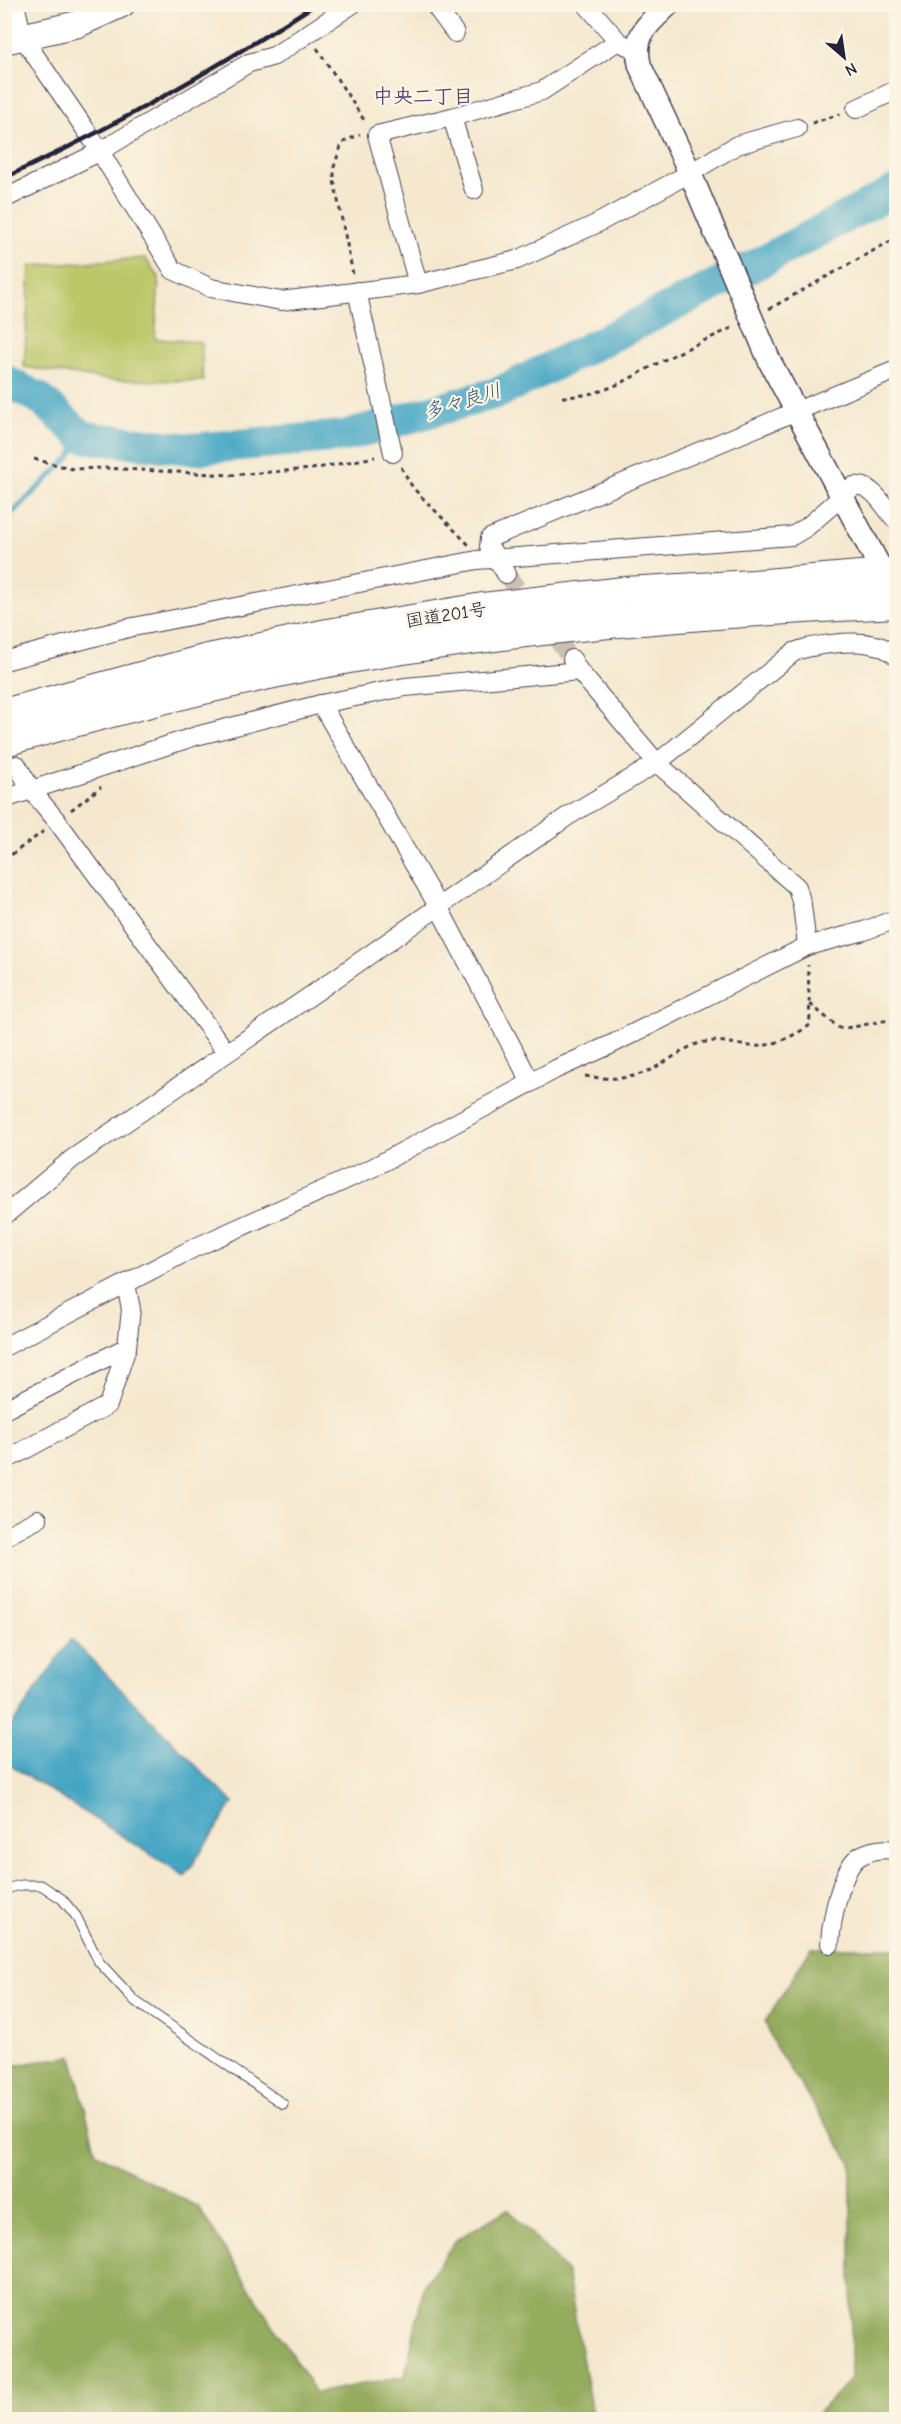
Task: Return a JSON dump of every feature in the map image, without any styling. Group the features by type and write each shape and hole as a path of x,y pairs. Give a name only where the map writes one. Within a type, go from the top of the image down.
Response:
{"highway":[{"name":"国道201号","path":"4,714 204,660 328,634 483,608 624,592 754,585 892,582"},
{"name":"国道201号","path":"11,753 114,710 223,684 349,658 474,638 632,621 759,610 897,603"}],"main road":[{"path":"14,40 78,24 122,4"}],"street":[{"path":"15,4 14,40 99,152 173,270 211,288 281,301 418,284 517,260 596,224 690,174 737,145 797,128"},
{"path":"4,199 99,152 249,63 274,56 353,4"},
{"path":"434,4 455,33"},
{"path":"586,4 627,46 640,66 690,174 749,314 841,495 892,582"},
{"path":"418,284 373,132 452,117 542,91 640,38 646,27 669,4"},
{"path":"856,109 897,90"},
{"path":"452,117 474,190"},
{"path":"357,291 393,453"},
{"path":"486,559 490,538 897,370"},
{"path":"4,661 128,628 486,559 792,536 807,527 854,486 861,485 871,491 897,520"},
{"path":"486,559 506,574"},
{"path":"4,1216 72,1159 568,816 657,763 794,652 809,646 870,644 888,650 897,656"},
{"path":"4,799 196,736 321,704 405,687 575,665 657,763 797,887 802,905 807,946"},
{"path":"321,704 438,906 531,1083"},
{"path":"11,753 32,791 57,821 227,1053"},
{"path":"4,1347 194,1248 372,1168 556,1069 610,1045 807,946 864,931 897,919"},
{"path":"4,1461 108,1405 127,1347 131,1309 126,1284"},
{"path":"4,1410 127,1347"},
{"path":"4,1537 38,1519"},
{"path":"830,1944 831,1923 843,1880 858,1857 881,1848 897,1850"}],"lane":[{"path":"4,1889 22,1885 41,1885 62,1899 76,1916 99,1962 135,2001 283,2104"}],"path":[{"path":"308,34 373,132 342,143 334,167 334,181 357,291"},
{"path":"797,128 856,109"},
{"path":"562,397 596,394 616,387 749,314 897,238"},
{"path":"34,459 73,469 106,468 230,475 312,470 393,453 413,488 486,559"},
{"path":"4,860 57,821"},
{"path":"556,1069 573,1074 628,1079 653,1070 700,1043 716,1042 752,1047 776,1042 796,1034 810,1025 807,946"},
{"path":"809,1002 839,1028 856,1028 880,1020 897,1020"}],"green space":[{"path":"145,258 159,277 155,339 201,342 203,381 110,380 24,367 30,266"},
{"path":"811,1948 896,1948 896,2419 813,2419 851,2378 851,2162 775,2046 765,2022"},
{"path":"72,2056 96,2153 198,2207 316,2393 405,2376 424,2285 456,2240 508,2209 567,2272 593,2419 5,2419 5,2067"}],"water":[{"path":"71,1639 233,1803 185,1876 5,1762 5,1735"}],"waterway":[{"name":"多々良川","path":"4,380 39,398 83,437 192,449 344,436 500,392 763,261 896,190"},
{"path":"4,521 69,458 83,437"}],"tunnel":[{"path":"506,574 572,659"}],"railway":[{"path":"4,178 85,139 163,97 316,4"}],"district":[{"name":"中央二丁目","path":"423,96"}]}
